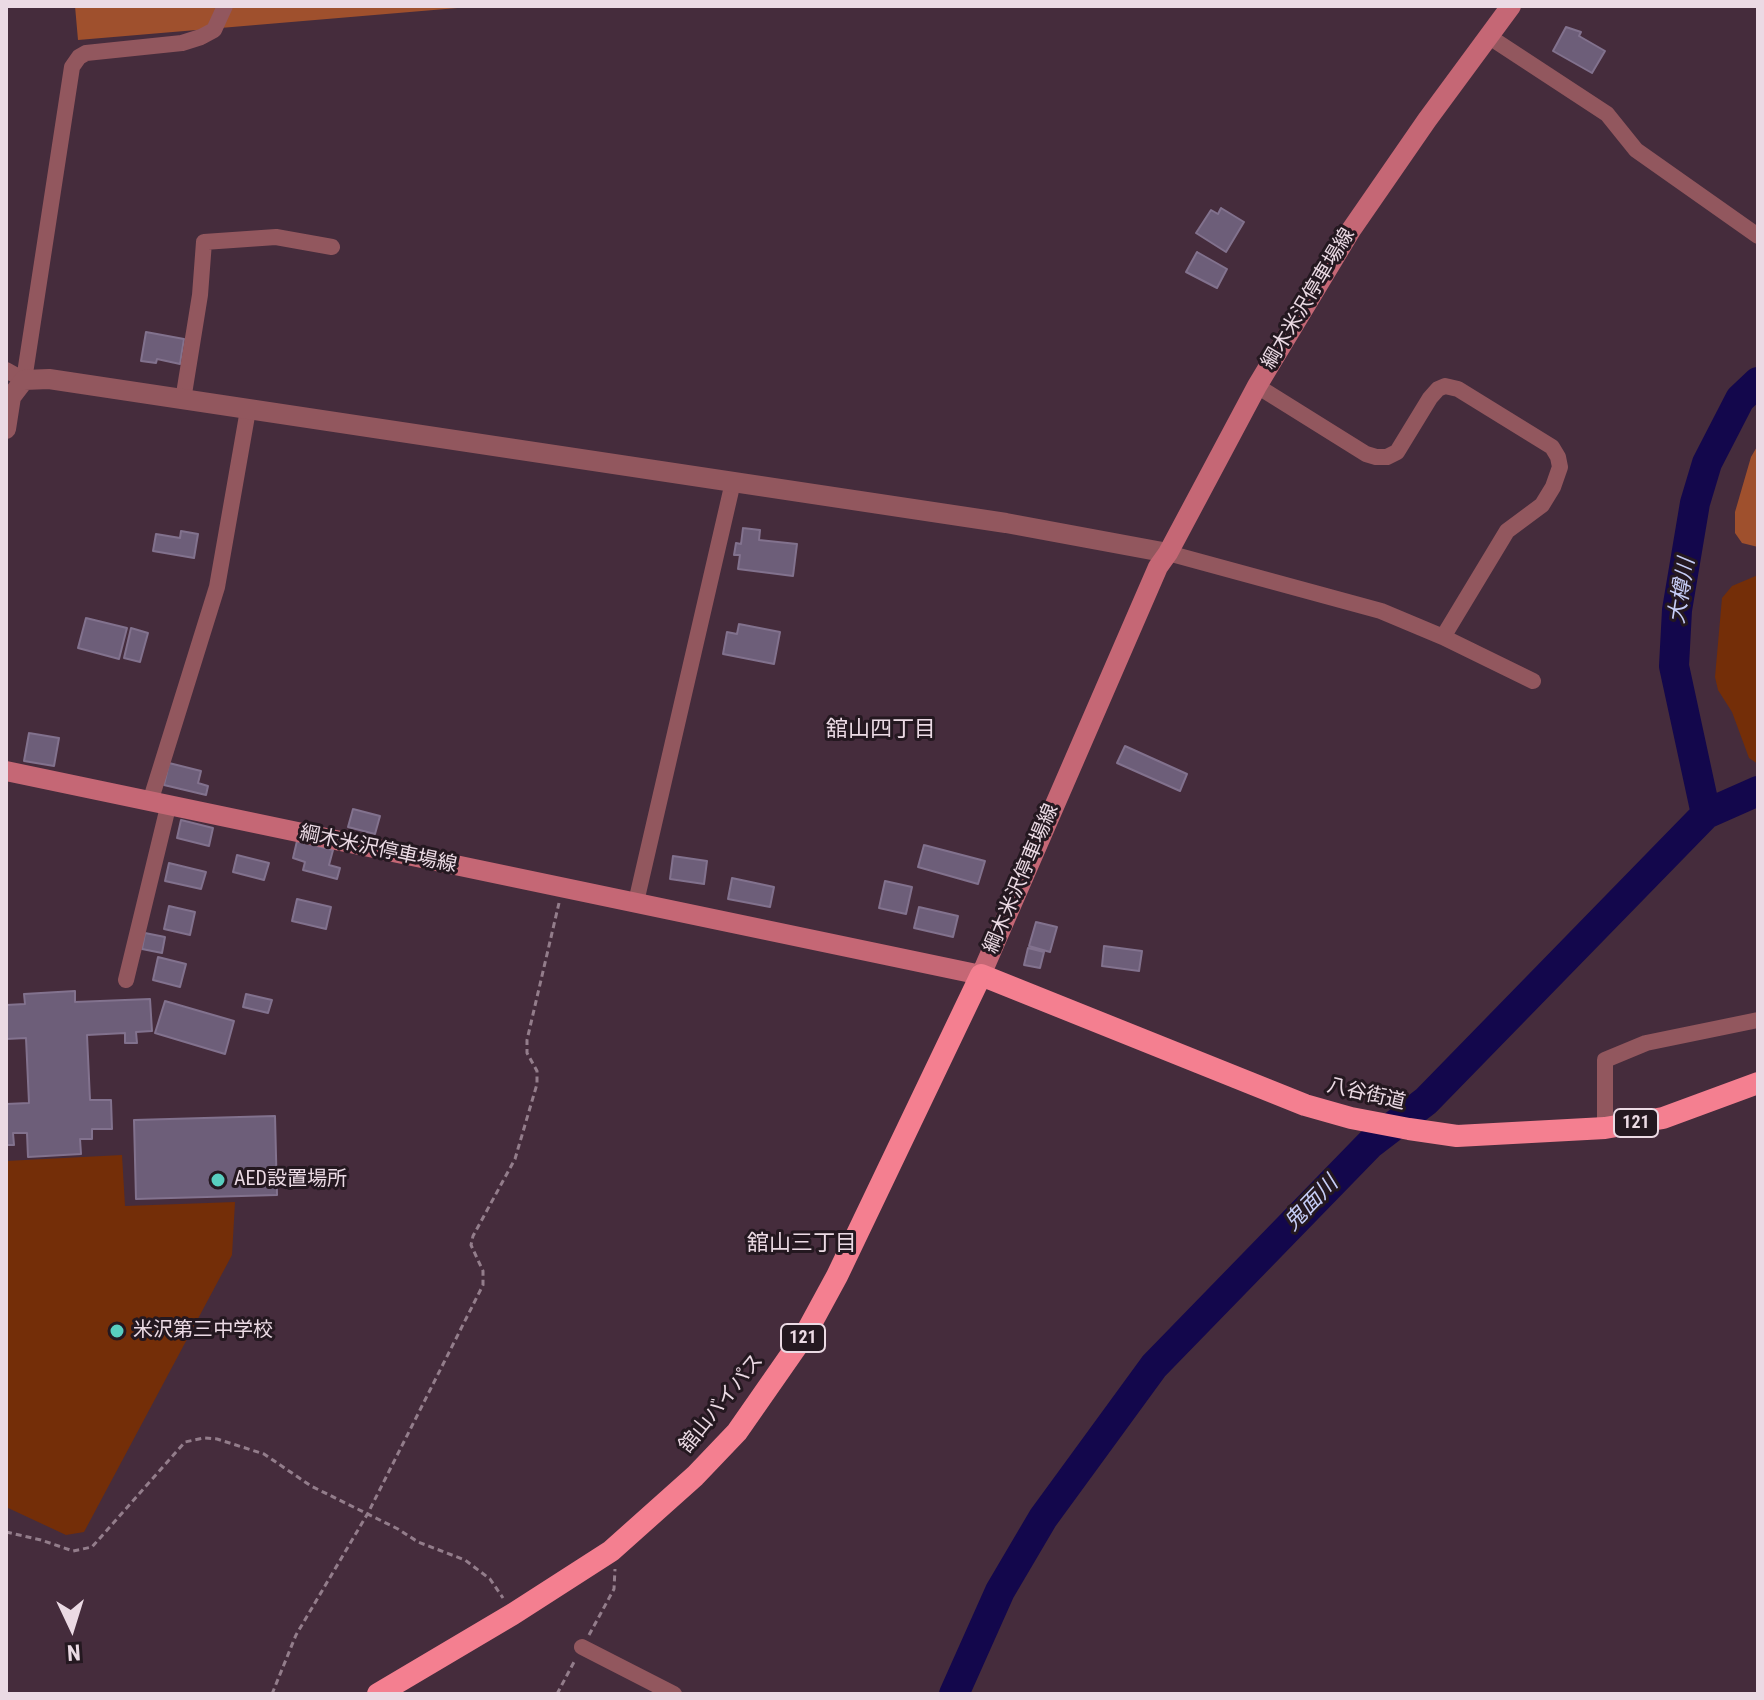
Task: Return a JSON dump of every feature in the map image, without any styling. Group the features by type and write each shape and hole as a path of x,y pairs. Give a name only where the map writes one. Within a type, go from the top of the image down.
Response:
{"highway":[{"name":"八谷街道","path":"981,975 1305,1105 1351,1118 1457,1136 1605,1128 1663,1118 1758,1083"},
{"name":"舘山バイパス","path":"378,1694 513,1614 611,1551 675,1495 737,1432 806,1333 837,1276 981,975"}],"main road":[{"name":"綱木米沢停車場線","path":"6,771 981,975 1158,567 1257,386 1351,230 1511,6"}],"street":[{"path":"6,429 72,67 86,53 182,43 201,37 214,30 225,6"},
{"path":"1488,36 1607,114 1636,150 1758,236"},
{"path":"183,400 200,295 204,242 276,237 332,247"},
{"path":"15,375 1006,523 1168,553 1381,611 1533,681"},
{"path":"1257,386 1366,454 1376,457 1387,457 1397,452 1430,398 1445,386 1458,389 1552,447 1560,467 1553,487 1532,514 1507,531 1443,637"},
{"path":"126,980 159,804 217,587 248,410"},
{"path":"636,902 733,482"},
{"path":"1605,1128 1605,1060 1646,1043 1758,1020"},
{"path":"582,1647 674,1694"}],"path":[{"path":"272,1694 296,1635 368,1513 483,1285 483,1271 471,1245 515,1159 537,1084 537,1071 527,1053 527,1040 562,888"},
{"path":"6,1532 73,1551 92,1547 185,1442 217,1439 264,1454 296,1478 368,1513 418,1542 479,1568 513,1614"},
{"path":"557,1694 614,1589 616,1571 611,1551"}],"shaded area":[{"path":"75,6 481,6 78,40"},
{"path":"1758,445 1758,547 1742,543 1735,533 1735,512 1751,457"},
{"path":"1758,575 1758,764 1749,758 1715,677 1722,598 1732,586"},
{"path":"122,1155 125,1206 235,1202 232,1255 84,1532 66,1535 6,1507 6,1161"}],"building":[{"path":"1566,27 1581,32 1579,36 1605,51 1592,73 1553,51"},
{"path":"1221,208 1244,222 1226,252 1196,233 1211,210 1218,214"},
{"path":"1197,252 1227,269 1217,288 1186,272"},
{"path":"146,332 184,339 180,364 157,359 156,363 141,361"},
{"path":"743,528 760,530 759,540 797,544 793,576 738,569 740,555 734,555 736,543 741,544"},
{"path":"181,531 198,534 194,558 153,551 156,534 180,538"},
{"path":"86,618 127,628 119,659 78,648"},
{"path":"739,624 780,632 774,664 723,654 727,632 737,634"},
{"path":"131,628 148,633 140,662 124,658"},
{"path":"29,733 59,738 54,766 24,761"},
{"path":"1125,746 1187,774 1180,791 1117,763"},
{"path":"169,763 201,771 198,783 208,786 206,795 164,785"},
{"path":"353,809 380,816 375,834 348,827"},
{"path":"181,820 213,828 209,846 177,838"},
{"path":"297,841 333,850 329,865 340,868 337,879 303,870 305,862 293,858"},
{"path":"924,845 985,861 978,884 918,867"},
{"path":"237,855 269,863 264,880 233,872"},
{"path":"673,856 707,861 704,884 670,879"},
{"path":"169,863 206,872 201,889 165,881"},
{"path":"732,878 774,887 770,907 728,899"},
{"path":"885,881 912,887 906,914 879,908"},
{"path":"297,899 331,907 326,929 292,921"},
{"path":"169,906 195,912 190,935 164,929"},
{"path":"919,907 958,916 953,937 914,928"},
{"path":"1036,922 1057,927 1050,952 1029,946"},
{"path":"145,933 165,937 162,953 142,949"},
{"path":"1104,946 1142,951 1139,971 1102,966"},
{"path":"1028,948 1044,952 1040,968 1024,965"},
{"path":"158,957 186,964 180,987 153,980"},
{"path":"75,991 75,1002 150,999 152,1031 136,1032 137,1043 125,1043 125,1033 87,1035 90,1100 111,1100 112,1129 92,1129 92,1139 80,1139 81,1154 28,1157 27,1133 13,1133 14,1145 6,1145 6,1104 29,1103 26,1038 6,1039 6,1005 25,1004 24,994"},
{"path":"246,994 272,1000 268,1013 243,1007"},
{"path":"165,1001 234,1021 225,1054 155,1033"},
{"path":"275,1116 277,1195 136,1199 134,1120"}],"waterway":[{"name":"大樽川","path":"1706,814 1674,666 1677,610 1695,503 1707,463 1740,399 1758,382"},
{"name":"鬼面川","path":"954,1694 1000,1591 1043,1518 1154,1366 1370,1144 1426,1101 1706,814 1758,791"}],"place":[{"name":"AED設置場所","path":"218,1180"},
{"name":"米沢第三中学校","path":"117,1331"}],"district":[{"name":"舘山四丁目","path":"881,730"},
{"name":"舘山三丁目","path":"802,1244"}]}
